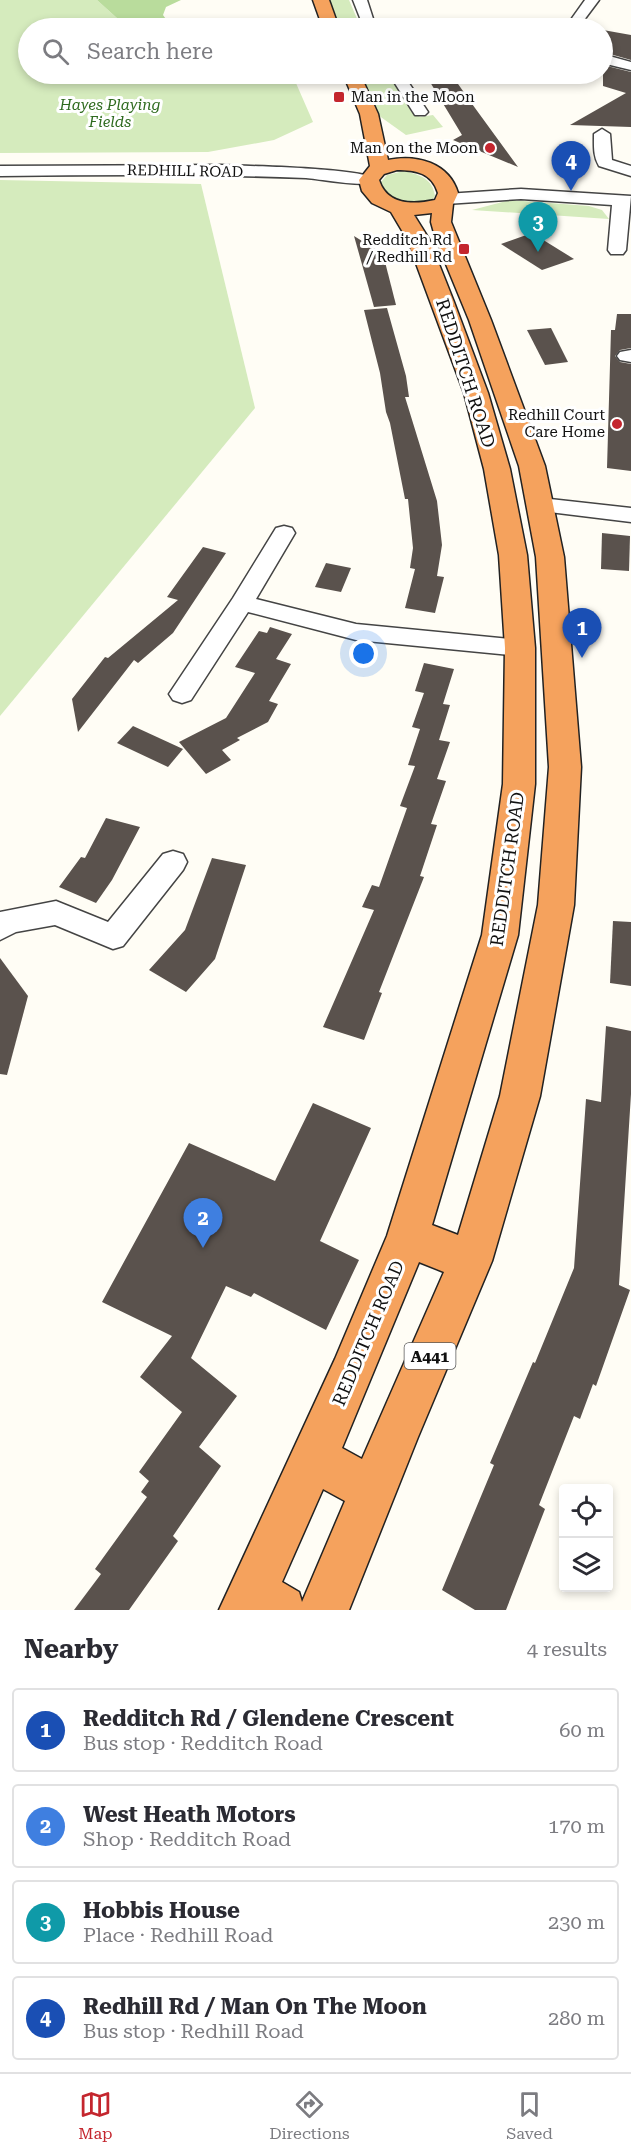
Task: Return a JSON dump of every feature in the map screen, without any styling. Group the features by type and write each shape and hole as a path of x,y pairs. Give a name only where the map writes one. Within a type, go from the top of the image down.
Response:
{"highway":[{"path":"321,0 327,18"},
{"path":"356,84 369,114 375,193 400,209 426,209 445,202"},
{"path":"369,114 394,140 447,176"},
{"path":"375,174 403,164 447,176"},
{"name":"A441","path":"445,202 447,176"},
{"name":"REDDITCH ROAD","path":"324,1610 471,1261 520,1096 555,905 565,767 550,557 532,466 480,320 441,222 445,202"},
{"name":"REDDITCH ROAD","path":"260,1604 314,1458 408,1237 500,935 519,784 520,648 513,555 496,469 476,393 418,239 400,209"},
{"path":"408,1237 471,1261"},
{"path":"314,1458 373,1491"}],"street":[{"path":"360,0 366,18"},
{"path":"578,18 592,0"},
{"path":"613,61 631,66"},
{"path":"402,84 420,112"},
{"path":"598,140 605,163 631,171"},
{"name":"REDHILL ROAD","path":"0,171 221,170 375,174"},
{"path":"447,176 505,188 521,194"},
{"path":"445,202 521,194 626,201 617,250"},
{"path":"541,505 631,515"},
{"path":"182,694 242,603 284,533"},
{"path":"242,603 356,632 520,648"},
{"path":"0,928 9,921 56,913 113,937 173,861"}],"green space":[{"name":"Hayes Playing Fields","path":"0,0 97,0 117,18 18,18 18,84 296,84 313,122 274,140 208,152 0,153"},
{"path":"97,0 181,0 166,7 163,15 165,18 117,18"},
{"path":"327,0 349,0 357,18 333,18"},
{"path":"364,84 394,84 411,111 420,117 433,115 443,127 406,135 378,115"},
{"path":"404,171 428,181 435,196 429,202 414,205 405,203 397,200 385,189 381,182 387,175"},
{"path":"0,180 201,184 255,408 0,716"},
{"path":"510,200 589,206 602,210 609,219 472,210"}],"building":[{"path":"613,32 631,35 631,60 613,55"},
{"path":"613,68 631,72 631,127 570,125 626,93 603,86 603,84 613,84"},
{"path":"431,84 458,84 518,167 453,140 462,135"},
{"path":"532,233 574,259 542,270 501,244"},
{"path":"354,236 383,254 396,305 374,307"},
{"path":"387,308 406,376 409,397 405,397 437,501 442,545 437,576 444,577 435,613 405,608 415,569 410,568 413,548 408,499 405,499 380,373 364,310"},
{"name":"Redhill Court Care Home","path":"617,314 631,314 631,348 620,350 615,356 620,362 631,364 631,471 607,468 611,330 615,330"},
{"path":"551,328 568,362 545,365 527,330"},
{"path":"602,533 630,536 629,571 601,569"},
{"path":"203,547 226,553 173,633 138,663 134,660 78,732 72,699 105,657 108,658 178,600 167,597"},
{"path":"326,563 351,568 341,592 315,587"},
{"path":"270,627 292,634 276,659 291,664 269,701 278,704 268,722 237,738 240,740 222,750 231,760 206,774 179,742 226,718 255,673 235,667 259,631 267,633"},
{"path":"424,663 454,669 443,704 450,705 439,740 450,742 437,779 446,781 431,824 437,825 420,876 424,877 379,992 382,993 364,1040 323,1027 374,910 362,907 372,885 379,887 407,808 400,806 415,766 408,765 420,729 412,727 424,693 415,691"},
{"path":"133,726 183,749 168,767 117,743"},
{"path":"106,818 140,827 112,880 96,903 59,887 81,857 85,858"},
{"path":"212,858 246,865 215,959 186,992 149,970 185,930"},
{"path":"613,921 631,922 631,986 610,983"},
{"path":"0,958 28,996 7,1075 0,1074"},
{"path":"606,1026 631,1031 631,1094 619,1285 630,1290 596,1386 593,1384 580,1419 574,1416 539,1505 545,1509 506,1610 475,1610 442,1590 494,1465 490,1463 574,1268 586,1099 601,1102"},
{"path":"313,1103 371,1128 320,1241 359,1260 326,1330 254,1293 251,1297 226,1286 191,1358 237,1396 199,1447 221,1466 173,1536 178,1541 129,1610 74,1610 101,1574 95,1569 147,1497 141,1492 149,1481 139,1472 182,1412 140,1377 172,1336 102,1302 189,1143 275,1181"}],"place":[{"name":"Man in the Moon","path":"339,97"},
{"name":"Man on the Moon","path":"490,148"},
{"name":"Redhill Rd / Man On The Moon","path":"571,191"},
{"name":"Redditch Rd / Redhill Rd","path":"464,249"},
{"name":"Hobbis House","path":"538,252"},
{"name":"Redhill Court Care Home","path":"617,424"},
{"name":"Redditch Rd / Glendene Crescent","path":"582,658"},
{"name":"West Heath Motors","path":"203,1248"}]}
